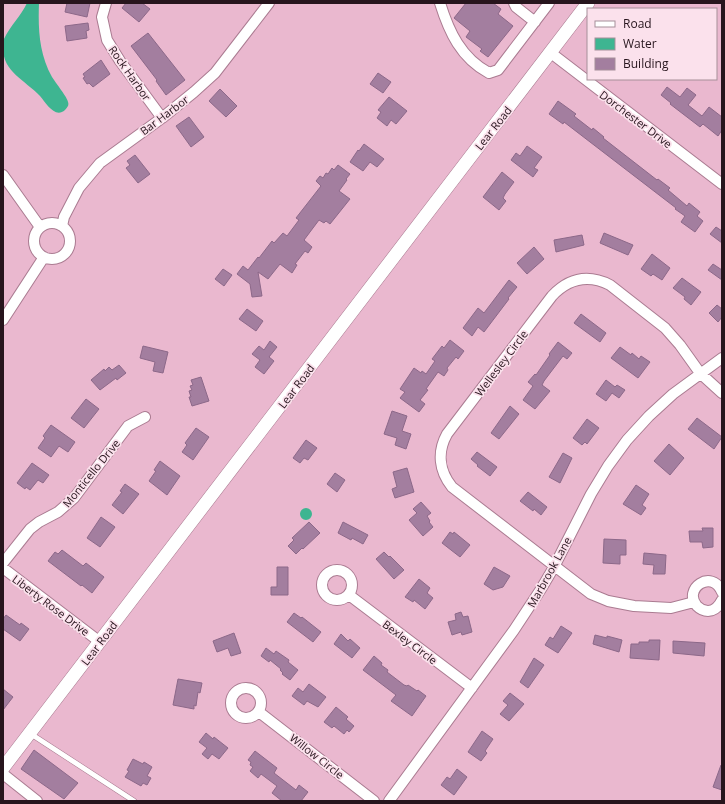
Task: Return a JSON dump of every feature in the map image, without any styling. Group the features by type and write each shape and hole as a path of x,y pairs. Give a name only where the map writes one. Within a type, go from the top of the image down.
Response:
{"street":[{"name":"Rock Harbor","path":"106,3 102,17 107,40 120,61 162,118"},
{"name":"Bar Harbor","path":"62,226 64,217 78,188 100,163 162,118 215,73 269,3"},
{"path":"440,3 455,42 468,57 489,74 498,70 549,3"},
{"path":"514,3 516,7 535,22"},
{"name":"Lear Road","path":"5,762 30,734 588,3"},
{"name":"Dorchester Drive","path":"551,53 722,184"},
{"path":"3,175 40,227"},
{"path":"51,223 62,226 69,236 69,248 61,256 55,258 44,257 39,253 34,243 36,231 40,227 51,223"},
{"path":"3,320 44,257"},
{"name":"Wellesley Circle","path":"694,602 671,608 616,604 591,594 452,487 447,481 442,470 440,459 441,448 447,434 552,296 560,288 574,281 585,279 596,280 610,286 665,328 680,345 700,373 722,394"},
{"name":"Marbrook Lane","path":"390,801 514,630 541,590 590,494 627,440 649,416 673,394 722,358"},
{"name":"Monticello Drive","path":"3,563 30,529 39,522 58,512 74,498 128,426 145,417"},
{"name":"Liberty Rose Drive","path":"3,568 100,642"},
{"path":"722,592 716,583 710,581 698,584 694,589 693,596 694,602 698,607 709,611 720,605 722,600"},
{"name":"Bexley Circle","path":"349,595 472,688"},
{"name":"Willow Circle","path":"259,712 374,801"},
{"path":"3,774 37,801"}],"lane":[{"path":"30,734 134,801"}],"water":[{"path":"27,3 39,3 39,32 44,59 52,77 66,97 68,103 65,110 58,113 51,109 34,90 11,70 4,56 4,39"},
{"path":"304,508 308,508 312,514 308,520 304,520 300,516 300,512"}],"building":[{"path":"67,3 90,3 87,17 65,12"},
{"path":"126,3 142,3 150,9 139,22 122,8"},
{"path":"466,3 493,3 501,9 498,14 513,26 488,57 480,51 482,49 466,37 470,31 454,18"},
{"path":"88,23 89,30 86,31 87,38 67,41 65,26"},
{"path":"148,33 185,80 166,95 156,81 157,80 131,46"},
{"path":"101,60 110,74 93,87 89,83 87,84 83,78 85,77 83,74"},
{"path":"378,73 391,82 383,93 370,84"},
{"path":"667,87 680,97 687,88 696,95 688,105 702,116 709,107 722,117 722,130 718,136 703,124 700,127 670,104 671,103 661,95"},
{"path":"220,89 237,106 226,117 209,101"},
{"path":"389,97 407,111 396,124 391,120 387,126 377,118 381,112 378,110"},
{"path":"558,101 576,114 574,116 592,130 593,128 604,137 603,138 657,180 658,179 670,188 668,190 687,206 689,203 700,212 697,216 703,221 695,232 681,222 685,216 675,209 676,208 564,122 563,124 549,114"},
{"path":"189,117 204,137 191,147 176,126"},
{"path":"364,144 384,159 377,167 370,162 363,171 350,162"},
{"path":"527,146 542,157 534,168 538,170 533,177 511,160 516,153 520,156"},
{"path":"135,155 150,174 138,183 126,168 130,165 127,161"},
{"path":"338,165 350,174 339,191 350,199 330,224 326,221 324,223 319,220 304,240 312,247 308,253 305,251 295,264 297,265 292,273 280,264 268,279 258,272 262,296 252,297 250,284 237,274 243,266 248,270 272,241 274,243 283,233 287,236 299,220 296,218 321,186 316,181 320,176 323,178 326,173 328,174 332,168 334,170"},
{"path":"502,172 514,182 505,194 503,198 506,201 499,210 483,197"},
{"path":"716,227 722,231 722,243 710,234"},
{"path":"604,233 633,245 628,255 600,243"},
{"path":"582,235 584,245 556,252 554,240"},
{"path":"534,247 544,259 527,274 517,263"},
{"path":"652,254 670,268 662,280 653,274 651,276 641,269"},
{"path":"713,264 722,270 722,280 708,270"},
{"path":"223,269 232,275 224,286 215,279"},
{"path":"682,278 701,292 691,305 684,299 685,297 673,288"},
{"path":"509,280 517,287 484,332 478,327 472,336 463,328 478,308 484,313"},
{"path":"717,305 722,309 722,317 718,322 709,313"},
{"path":"247,309 263,321 256,331 239,319"},
{"path":"581,314 606,333 600,342 574,323"},
{"path":"450,340 464,351 458,359 456,357 447,368 448,370 444,376 438,372 426,389 428,390 420,400 425,404 419,412 400,398 405,392 400,389 414,368 421,373 422,371 426,374 435,361 432,359 442,346 444,348"},
{"path":"270,341 277,347 269,357 274,361 264,374 255,367 260,360 252,354 259,346 264,350"},
{"path":"558,342 572,353 567,359 563,356 544,381 542,385 550,391 535,409 523,400 533,386 528,382 535,374 536,375"},
{"path":"143,346 168,352 163,373 153,371 155,362 140,358"},
{"path":"620,347 631,355 632,353 639,359 641,356 650,362 638,378 611,358"},
{"path":"119,365 126,373 117,380 116,378 100,390 91,380 104,369 105,371 109,367 112,370"},
{"path":"201,377 209,401 192,406 189,397 191,397 189,391 192,390 190,386 193,385 191,380"},
{"path":"606,380 615,387 617,385 625,390 619,398 612,393 606,401 596,394"},
{"path":"86,399 99,409 84,428 71,418"},
{"path":"510,406 519,414 499,439 491,433"},
{"path":"392,411 407,416 402,431 411,434 406,449 395,445 397,438 384,434"},
{"path":"697,418 722,437 714,449 688,429"},
{"path":"587,419 599,428 587,444 585,442 582,445 573,438"},
{"path":"51,425 75,442 68,452 59,446 51,457 38,448 45,438 43,436"},
{"path":"196,428 209,437 193,460 182,452 187,445 185,443"},
{"path":"306,440 317,448 308,460 304,458 300,463 293,458"},
{"path":"669,444 684,458 670,475 654,461"},
{"path":"477,452 497,467 490,476 477,466 478,465 471,459"},
{"path":"563,453 572,458 560,483 549,477"},
{"path":"160,461 180,476 167,495 149,481 156,471 154,470"},
{"path":"32,463 49,475 43,483 38,480 30,490 26,487 25,489 17,483"},
{"path":"407,468 414,492 395,498 392,489 397,487 393,472"},
{"path":"335,473 345,480 337,492 327,484"},
{"path":"125,484 139,494 123,514 112,505 122,492 120,491"},
{"path":"636,485 649,494 642,505 646,508 641,515 623,504"},
{"path":"528,492 547,507 541,515 520,501"},
{"path":"421,502 431,513 427,516 433,527 423,536 409,520 417,513 413,509"},
{"path":"101,517 115,527 100,547 87,538"},
{"path":"309,522 320,533 296,554 288,546 294,540 292,538"},
{"path":"343,522 368,535 363,544 338,533"},
{"path":"702,528 713,528 713,547 703,548 702,542 690,542 689,531 703,531"},
{"path":"450,532 453,534 454,532 470,545 460,557 442,543"},
{"path":"604,539 626,540 626,555 620,555 620,564 603,563"},
{"path":"62,550 83,566 86,563 104,577 92,593 48,561 55,552 58,554"},
{"path":"384,552 404,570 394,579 376,559"},
{"path":"644,553 666,555 665,574 653,574 654,565 643,564"},
{"path":"277,567 288,567 288,595 271,595 271,587 277,587"},
{"path":"494,567 510,576 503,587 493,590 484,584"},
{"path":"419,579 430,588 427,593 433,598 425,609 414,600 413,602 405,597"},
{"path":"461,612 463,617 468,616 472,632 462,635 461,632 452,635 448,622 456,620 455,614"},
{"path":"294,613 301,618 302,617 321,632 313,642 287,622"},
{"path":"6,615 20,625 21,623 29,629 20,641 3,629 3,619"},
{"path":"561,626 572,633 558,653 545,645 550,637 553,639"},
{"path":"234,633 241,653 231,656 228,648 217,652 213,641"},
{"path":"341,634 348,641 350,639 360,648 352,658 334,644"},
{"path":"595,635 607,638 607,636 622,640 619,652 593,644"},
{"path":"649,640 660,640 659,660 630,658 631,644 649,642"},
{"path":"673,641 705,643 704,656 673,653"},
{"path":"266,648 274,654 276,651 289,660 288,662 298,670 290,680 282,674 281,669 270,660 269,662 261,656"},
{"path":"374,656 382,663 381,665 388,670 387,672 404,685 408,685 417,691 418,690 426,696 412,716 391,701 396,695 363,670"},
{"path":"534,658 544,665 528,688 520,682"},
{"path":"178,679 202,683 194,709 173,705"},
{"path":"309,684 326,697 318,707 307,701 304,705 292,696 298,688 303,692"},
{"path":"3,689 13,697 3,710"},
{"path":"510,693 524,704 509,721 500,714 508,705 503,701"},
{"path":"336,707 348,717 346,719 354,726 349,732 347,730 344,734 334,726 332,728 324,722"},
{"path":"482,731 493,739 485,751 487,753 481,761 468,752"},
{"path":"206,733 213,739 214,737 228,748 219,759 212,754 208,759 202,754 207,748 199,742"},
{"path":"34,750 78,783 64,799 21,769"},
{"path":"255,751 277,768 274,773 296,790 299,785 308,792 301,801 282,801 272,793 277,786 261,774 258,778 250,771 253,767 250,765 251,762 248,760"},
{"path":"133,759 143,764 144,762 152,767 147,776 151,778 147,785 143,783 141,786 125,777 129,771 127,770"},
{"path":"722,765 722,790 713,787"},
{"path":"457,769 467,777 454,795 441,785 447,777 450,779"}]}
